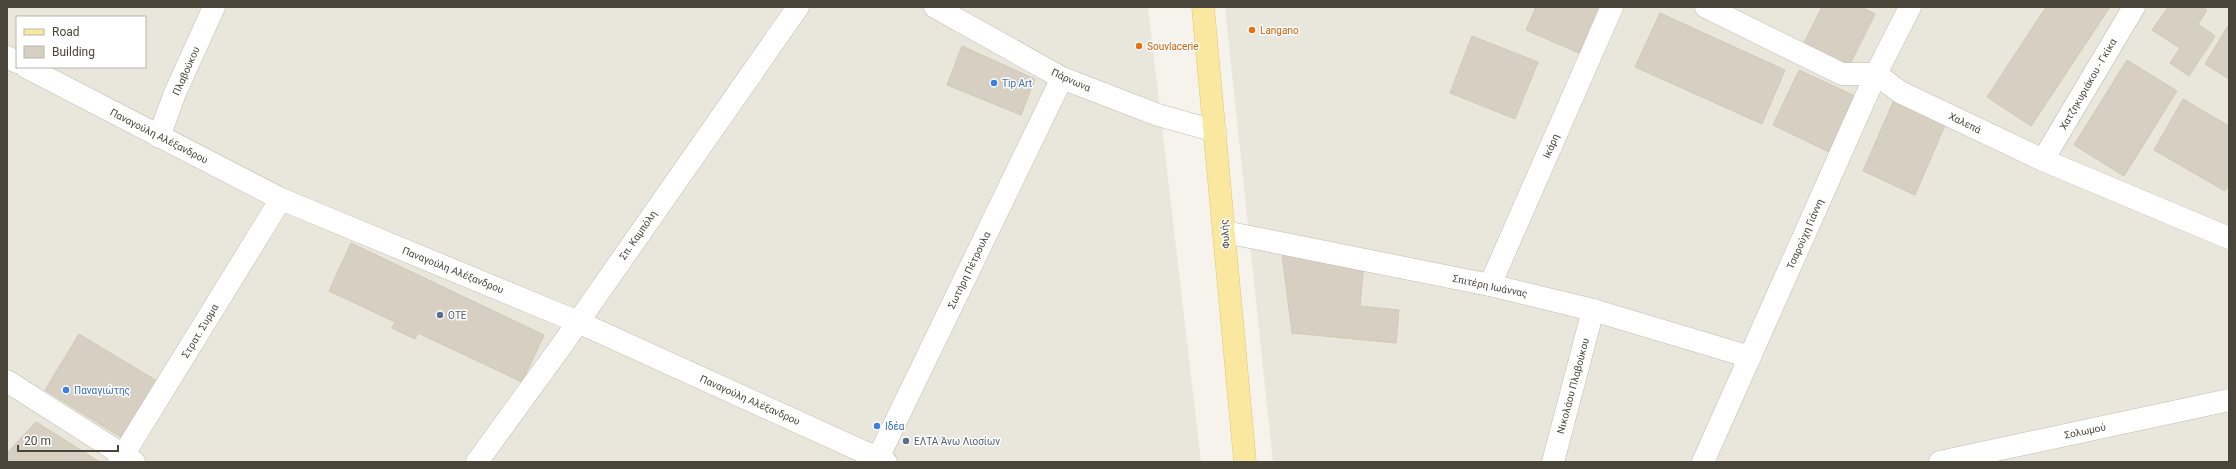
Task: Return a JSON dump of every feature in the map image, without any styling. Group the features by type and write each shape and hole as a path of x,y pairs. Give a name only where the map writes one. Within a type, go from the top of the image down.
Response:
{"main road":[{"name":"Φυλής","path":"1203,7 1225,232 1245,462"}],"street":[{"name":"Πλαβούκου","path":"159,136 176,93 214,7"},
{"name":"Σπ. Καμπόλη","path":"477,462 578,322 798,7"},
{"name":"Πάρνωνα","path":"935,7 1062,78 1158,115 1215,131"},
{"name":"Ικάρη","path":"1490,285 1612,7"},
{"path":"1706,7 1842,74 1876,74"},
{"name":"Τσαρούχη Γιάννη","path":"1703,462 1876,74 1910,7"},
{"name":"Χατζηκυριάκου - Γκίκα","path":"2043,160 2134,7"},
{"path":"7,57 16,62"},
{"name":"Παναγούλη Αλέξανδρου","path":"28,68 281,199 578,322 880,461"},
{"name":"Χαλεπά","path":"1876,74 1900,92 2043,160 2229,238"},
{"name":"Σωτήρη Πέτρουλα","path":"880,461 1062,78"},
{"name":"Στρατ. Συρμα","path":"126,460 281,199"},
{"name":"Σπιτέρη Ιωάννας","path":"1225,232 1490,285 1593,310 1750,357"},
{"name":"Νικολάου Πλαβούκου","path":"1554,462 1593,310"},
{"path":"7,381 126,460"},
{"name":"Σολωμού","path":"1940,462 2229,400"}],"shaded area":[{"path":"7,7 1148,7 1201,462 7,462"},
{"path":"1225,7 2229,7 2229,462 1273,462"}],"building":[{"path":"1536,7 1598,7 1579,53 1526,30"},
{"path":"1822,7 1861,7 1875,14 1847,70 1802,47"},
{"path":"2046,7 2110,7 2031,126 1987,97"},
{"path":"2168,7 2203,7 2207,10 2198,24 2215,36 2189,76 2170,63 2180,48 2152,30"},
{"path":"1660,13 1785,70 1762,124 1635,67"},
{"path":"2229,24 2229,79 2205,64"},
{"path":"1472,36 1538,62 1515,119 1450,93"},
{"path":"962,46 1035,79 1021,115 947,85"},
{"path":"2127,60 2177,91 2124,176 2074,145"},
{"path":"1799,70 1855,96 1829,152 1773,125"},
{"path":"2183,99 2229,126 2229,184 2225,191 2154,150"},
{"path":"1894,100 1946,123 1915,195 1863,171"},
{"path":"351,243 544,335 522,382 418,333 415,339 392,328 395,322 329,291"},
{"path":"1282,254 1364,262 1360,306 1399,310 1396,343 1292,333"},
{"path":"79,334 157,381 122,438 45,390"},
{"path":"36,422 100,462 7,462 7,453"}],"place":[{"name":"Langano","path":"1252,30"},
{"name":"Souvlacerie","path":"1139,46"},
{"name":"Tip Art","path":"994,83"},
{"name":"ΟΤΕ","path":"440,315"},
{"name":"Παναγιώτης","path":"66,390"},
{"name":"Ιδέα","path":"877,426"},
{"name":"ΕΛΤΑ Άνω Λιοσίων","path":"906,441"}]}
